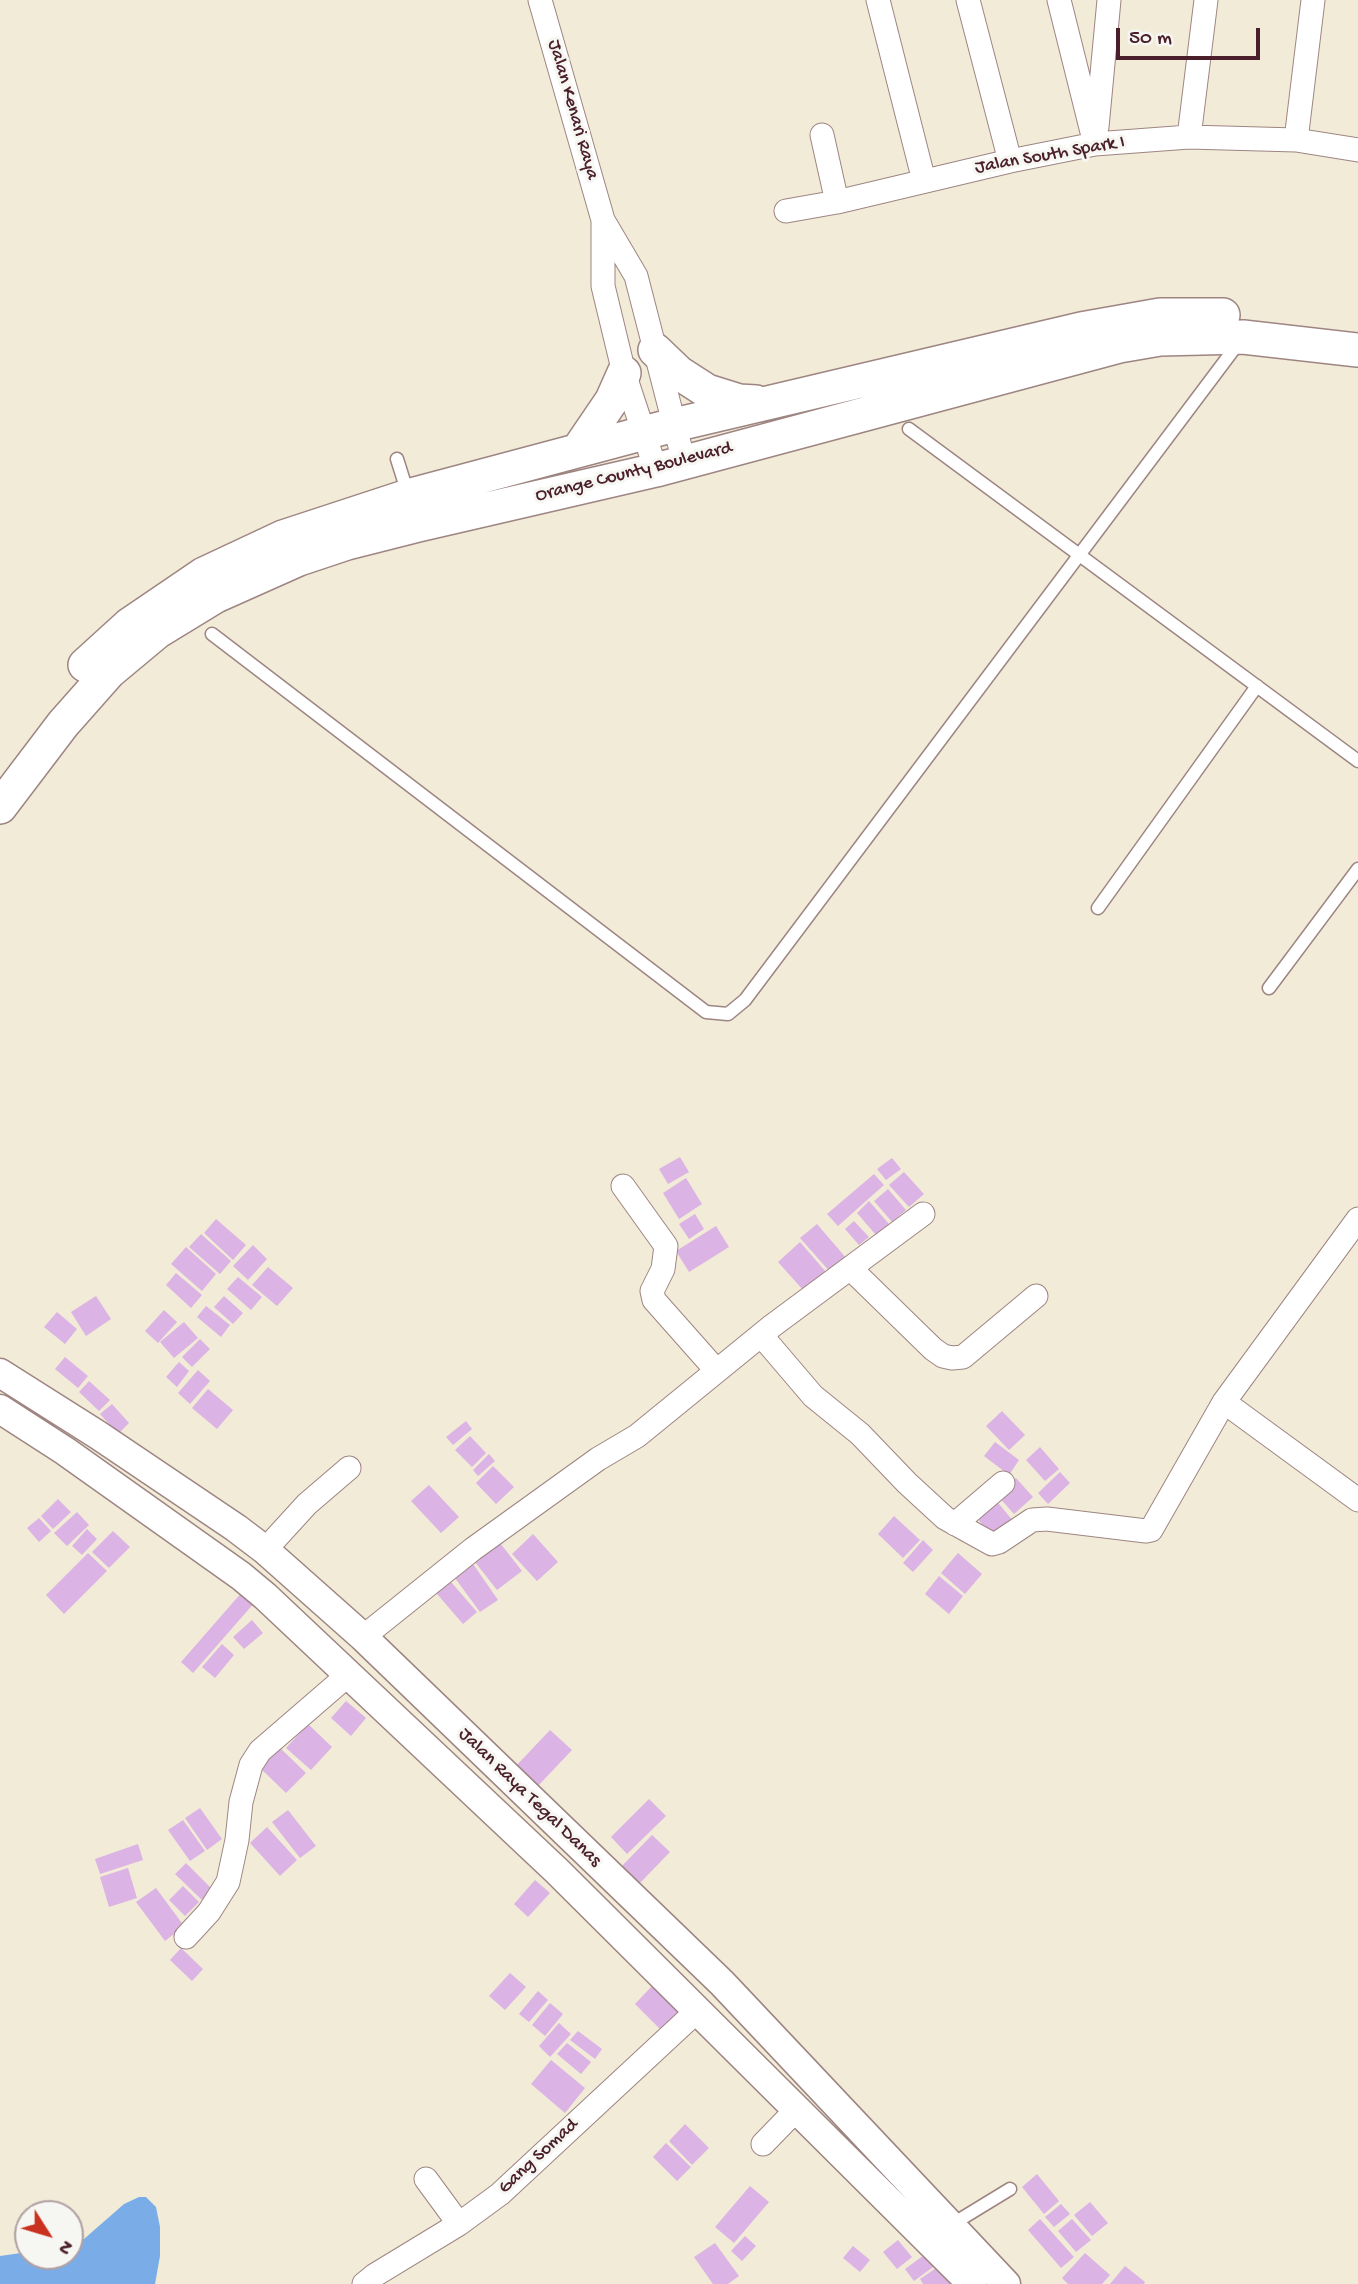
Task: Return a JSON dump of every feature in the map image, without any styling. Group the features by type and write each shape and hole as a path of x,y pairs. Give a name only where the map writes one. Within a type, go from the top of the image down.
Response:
{"main road":[{"name":"Orange County Boulevard","path":"0,807 63,724 110,672 157,632 216,596 299,559 347,543 413,510 578,450 1081,329 1160,315 1259,315 1358,327"},
{"name":"Orange County Boulevard","path":"0,772 82,668 129,625 204,574 283,537 413,510 670,466 1119,346 1160,339 1243,337 1358,350"},
{"path":"655,350 678,373 707,391 738,401 772,403"},
{"path":"578,450 612,400 624,373"}],"street":[{"name":"Jalan Kenari Raya","path":"540,0 603,220 636,276 655,350 660,429"},
{"path":"878,0 924,181"},
{"path":"968,0 1010,161"},
{"path":"1059,0 1095,144"},
{"path":"1095,144 1109,0"},
{"path":"1189,137 1206,0"},
{"path":"1296,140 1313,0"},
{"path":"822,135 836,202"},
{"name":"Jalan South Spark I","path":"786,211 1095,144 1189,137 1296,140 1358,150"},
{"name":"Jalan Kenari Raya","path":"603,220 603,286 624,373 660,429"},
{"path":"660,429 670,466"},
{"path":"623,1186 666,1246 663,1269 652,1291 654,1300 716,1370"},
{"path":"363,1637 472,1549 598,1459 637,1436 761,1335 923,1214"},
{"path":"761,1335 813,1396 860,1434 945,1518 992,1544 1032,1520 1151,1530 1224,1402 1358,1219"},
{"path":"851,1269 933,1349 952,1358 963,1357 1036,1296"},
{"name":"Jalan Raya Tegal Danas","path":"0,1373 98,1435 265,1550 363,1637 722,1983 1006,2284"},
{"path":"1224,1402 1358,1500"},
{"name":"Jalan Raya Tegal Danas","path":"0,1409 65,1451 241,1576 286,1615 557,1871 972,2284"},
{"path":"265,1550 307,1504 349,1468"},
{"path":"955,1524 1003,1483"},
{"path":"286,1615 309,1589"},
{"path":"186,1937 209,1912 228,1882 237,1840 241,1802 251,1765 260,1751 348,1675"},
{"path":"557,1871 580,1847"},
{"name":"Gang Somad","path":"364,2284 459,2224 500,2194 698,2010"},
{"path":"763,2144 797,2109"},
{"path":"426,2179 459,2224"}],"lane":[{"path":"212,634 706,1012 728,1014 745,1000 1243,337"},
{"path":"909,429 1358,761"},
{"path":"397,459 413,510"},
{"path":"1098,908 1257,686"},
{"path":"1269,988 1358,869"},
{"path":"950,2225 1010,2189"}],"water":[{"path":"139,2197 146,2197 156,2207 160,2227 160,2256 155,2284 0,2284 0,2256 14,2254 14,2270 84,2270 84,2239 124,2204"}],"building":[{"path":"680,1157 689,1172 668,1184 659,1169"},
{"path":"892,1158 901,1169 886,1180 877,1169"},
{"path":"904,1172 924,1194 909,1207 889,1185"},
{"path":"874,1174 884,1185 838,1226 827,1214"},
{"path":"686,1178 702,1204 679,1219 663,1193"},
{"path":"888,1189 906,1210 892,1222 874,1201"},
{"path":"869,1201 889,1224 876,1235 857,1213"},
{"path":"695,1214 704,1229 689,1239 679,1224"},
{"path":"216,1219 246,1245 233,1260 204,1233"},
{"path":"854,1221 869,1237 859,1245 845,1229"},
{"path":"817,1224 847,1259 831,1273 800,1238"},
{"path":"716,1226 729,1247 689,1272 676,1251"},
{"path":"201,1234 231,1261 220,1274 189,1247"},
{"path":"800,1242 826,1272 804,1291 778,1262"},
{"path":"253,1245 267,1259 248,1280 233,1266"},
{"path":"186,1247 216,1274 202,1291 171,1264"},
{"path":"268,1267 293,1288 277,1306 252,1285"},
{"path":"176,1273 202,1295 191,1308 166,1285"},
{"path":"238,1277 262,1297 251,1310 227,1289"},
{"path":"96,1296 111,1319 86,1336 71,1312"},
{"path":"224,1296 243,1313 233,1324 214,1307"},
{"path":"206,1306 230,1325 221,1337 197,1317"},
{"path":"164,1310 177,1322 158,1343 145,1331"},
{"path":"57,1312 77,1329 65,1344 44,1327"},
{"path":"184,1322 198,1338 174,1358 160,1342"},
{"path":"200,1339 210,1349 192,1367 182,1357"},
{"path":"65,1357 88,1376 78,1388 55,1369"},
{"path":"179,1362 189,1371 177,1387 166,1377"},
{"path":"198,1370 210,1381 190,1404 178,1393"},
{"path":"89,1381 110,1400 99,1411 79,1392"},
{"path":"208,1389 233,1410 217,1429 192,1408"},
{"path":"112,1404 129,1423 118,1434 100,1414"},
{"path":"1002,1411 1025,1435 1009,1450 986,1426"},
{"path":"466,1421 472,1429 453,1445 446,1437"},
{"path":"470,1436 486,1453 472,1467 455,1450"},
{"path":"995,1442 1019,1460 1009,1475 984,1456"},
{"path":"1040,1447 1059,1469 1045,1481 1026,1460"},
{"path":"489,1454 495,1461 478,1476 473,1470"},
{"path":"493,1466 514,1487 496,1504 476,1483"},
{"path":"1060,1472 1070,1483 1048,1504 1038,1493"},
{"path":"1016,1478 1033,1497 1014,1514 997,1495"},
{"path":"429,1485 459,1517 441,1533 411,1501"},
{"path":"994,1498 1014,1522 994,1538 974,1515"},
{"path":"58,1499 71,1512 53,1529 41,1516"},
{"path":"77,1512 89,1525 67,1546 54,1533"},
{"path":"894,1516 920,1540 903,1558 878,1534"},
{"path":"39,1518 51,1531 39,1542 27,1528"},
{"path":"87,1529 97,1539 82,1555 72,1546"},
{"path":"113,1531 130,1547 109,1568 92,1552"},
{"path":"533,1534 558,1562 537,1581 512,1554"},
{"path":"923,1540 933,1550 913,1572 903,1563"},
{"path":"500,1543 522,1571 497,1590 475,1562"},
{"path":"88,1553 107,1571 64,1614 46,1595"},
{"path":"958,1553 982,1574 965,1594 941,1573"},
{"path":"471,1561 498,1600 480,1612 452,1574"},
{"path":"445,1575 477,1612 463,1624 431,1587"},
{"path":"939,1576 963,1596 949,1614 925,1594"},
{"path":"243,1591 255,1602 193,1673 181,1662"},
{"path":"252,1620 263,1633 244,1649 233,1637"},
{"path":"222,1644 234,1655 215,1678 202,1667"},
{"path":"346,1701 366,1718 351,1736 331,1718"},
{"path":"308,1724 332,1747 311,1770 286,1748"},
{"path":"550,1730 572,1750 537,1787 515,1767"},
{"path":"276,1744 306,1773 286,1793 257,1765"},
{"path":"649,1799 666,1816 627,1854 611,1837"},
{"path":"200,1808 222,1839 207,1850 185,1818"},
{"path":"288,1810 316,1846 300,1858 272,1822"},
{"path":"183,1820 205,1851 190,1861 168,1830"},
{"path":"267,1827 297,1860 280,1876 250,1843"},
{"path":"652,1835 670,1852 638,1885 620,1868"},
{"path":"138,1844 143,1860 100,1874 95,1859"},
{"path":"186,1863 213,1890 202,1900 175,1874"},
{"path":"128,1868 137,1898 109,1907 100,1877"},
{"path":"535,1880 550,1893 528,1917 514,1904"},
{"path":"183,1886 199,1902 185,1916 169,1900"},
{"path":"156,1888 184,1926 165,1941 136,1902"},
{"path":"181,1948 203,1969 192,1981 170,1960"},
{"path":"510,1973 526,1987 505,2010 489,1996"},
{"path":"652,1986 681,2015 664,2033 635,2004"},
{"path":"538,1991 548,2000 529,2022 519,2014"},
{"path":"550,2003 563,2014 545,2036 532,2025"},
{"path":"559,2023 571,2034 550,2057 539,2046"},
{"path":"578,2031 602,2049 595,2059 570,2040"},
{"path":"567,2043 591,2062 581,2074 557,2054"},
{"path":"551,2060 585,2088 565,2113 531,2084"},
{"path":"685,2124 709,2148 692,2165 669,2141"},
{"path":"666,2143 691,2167 677,2181 653,2157"},
{"path":"1037,2174 1059,2201 1044,2214 1022,2187"},
{"path":"750,2186 769,2202 734,2243 715,2227"},
{"path":"1090,2202 1108,2223 1092,2236 1074,2215"},
{"path":"1061,2204 1070,2214 1054,2227 1045,2217"},
{"path":"1040,2219 1074,2257 1061,2268 1028,2230"},
{"path":"1072,2219 1091,2240 1076,2252 1058,2231"},
{"path":"745,2236 756,2246 742,2261 731,2251"},
{"path":"898,2240 912,2257 897,2269 883,2252"},
{"path":"715,2243 739,2276 728,2284 713,2284 694,2257"},
{"path":"853,2246 870,2260 860,2272 843,2258"},
{"path":"931,2250 940,2262 914,2281 905,2269"},
{"path":"1085,2253 1110,2275 1102,2284 1068,2284 1062,2278"},
{"path":"942,2264 956,2284 923,2284 920,2279"},
{"path":"1125,2266 1145,2282 1144,2284 1110,2284"}]}
